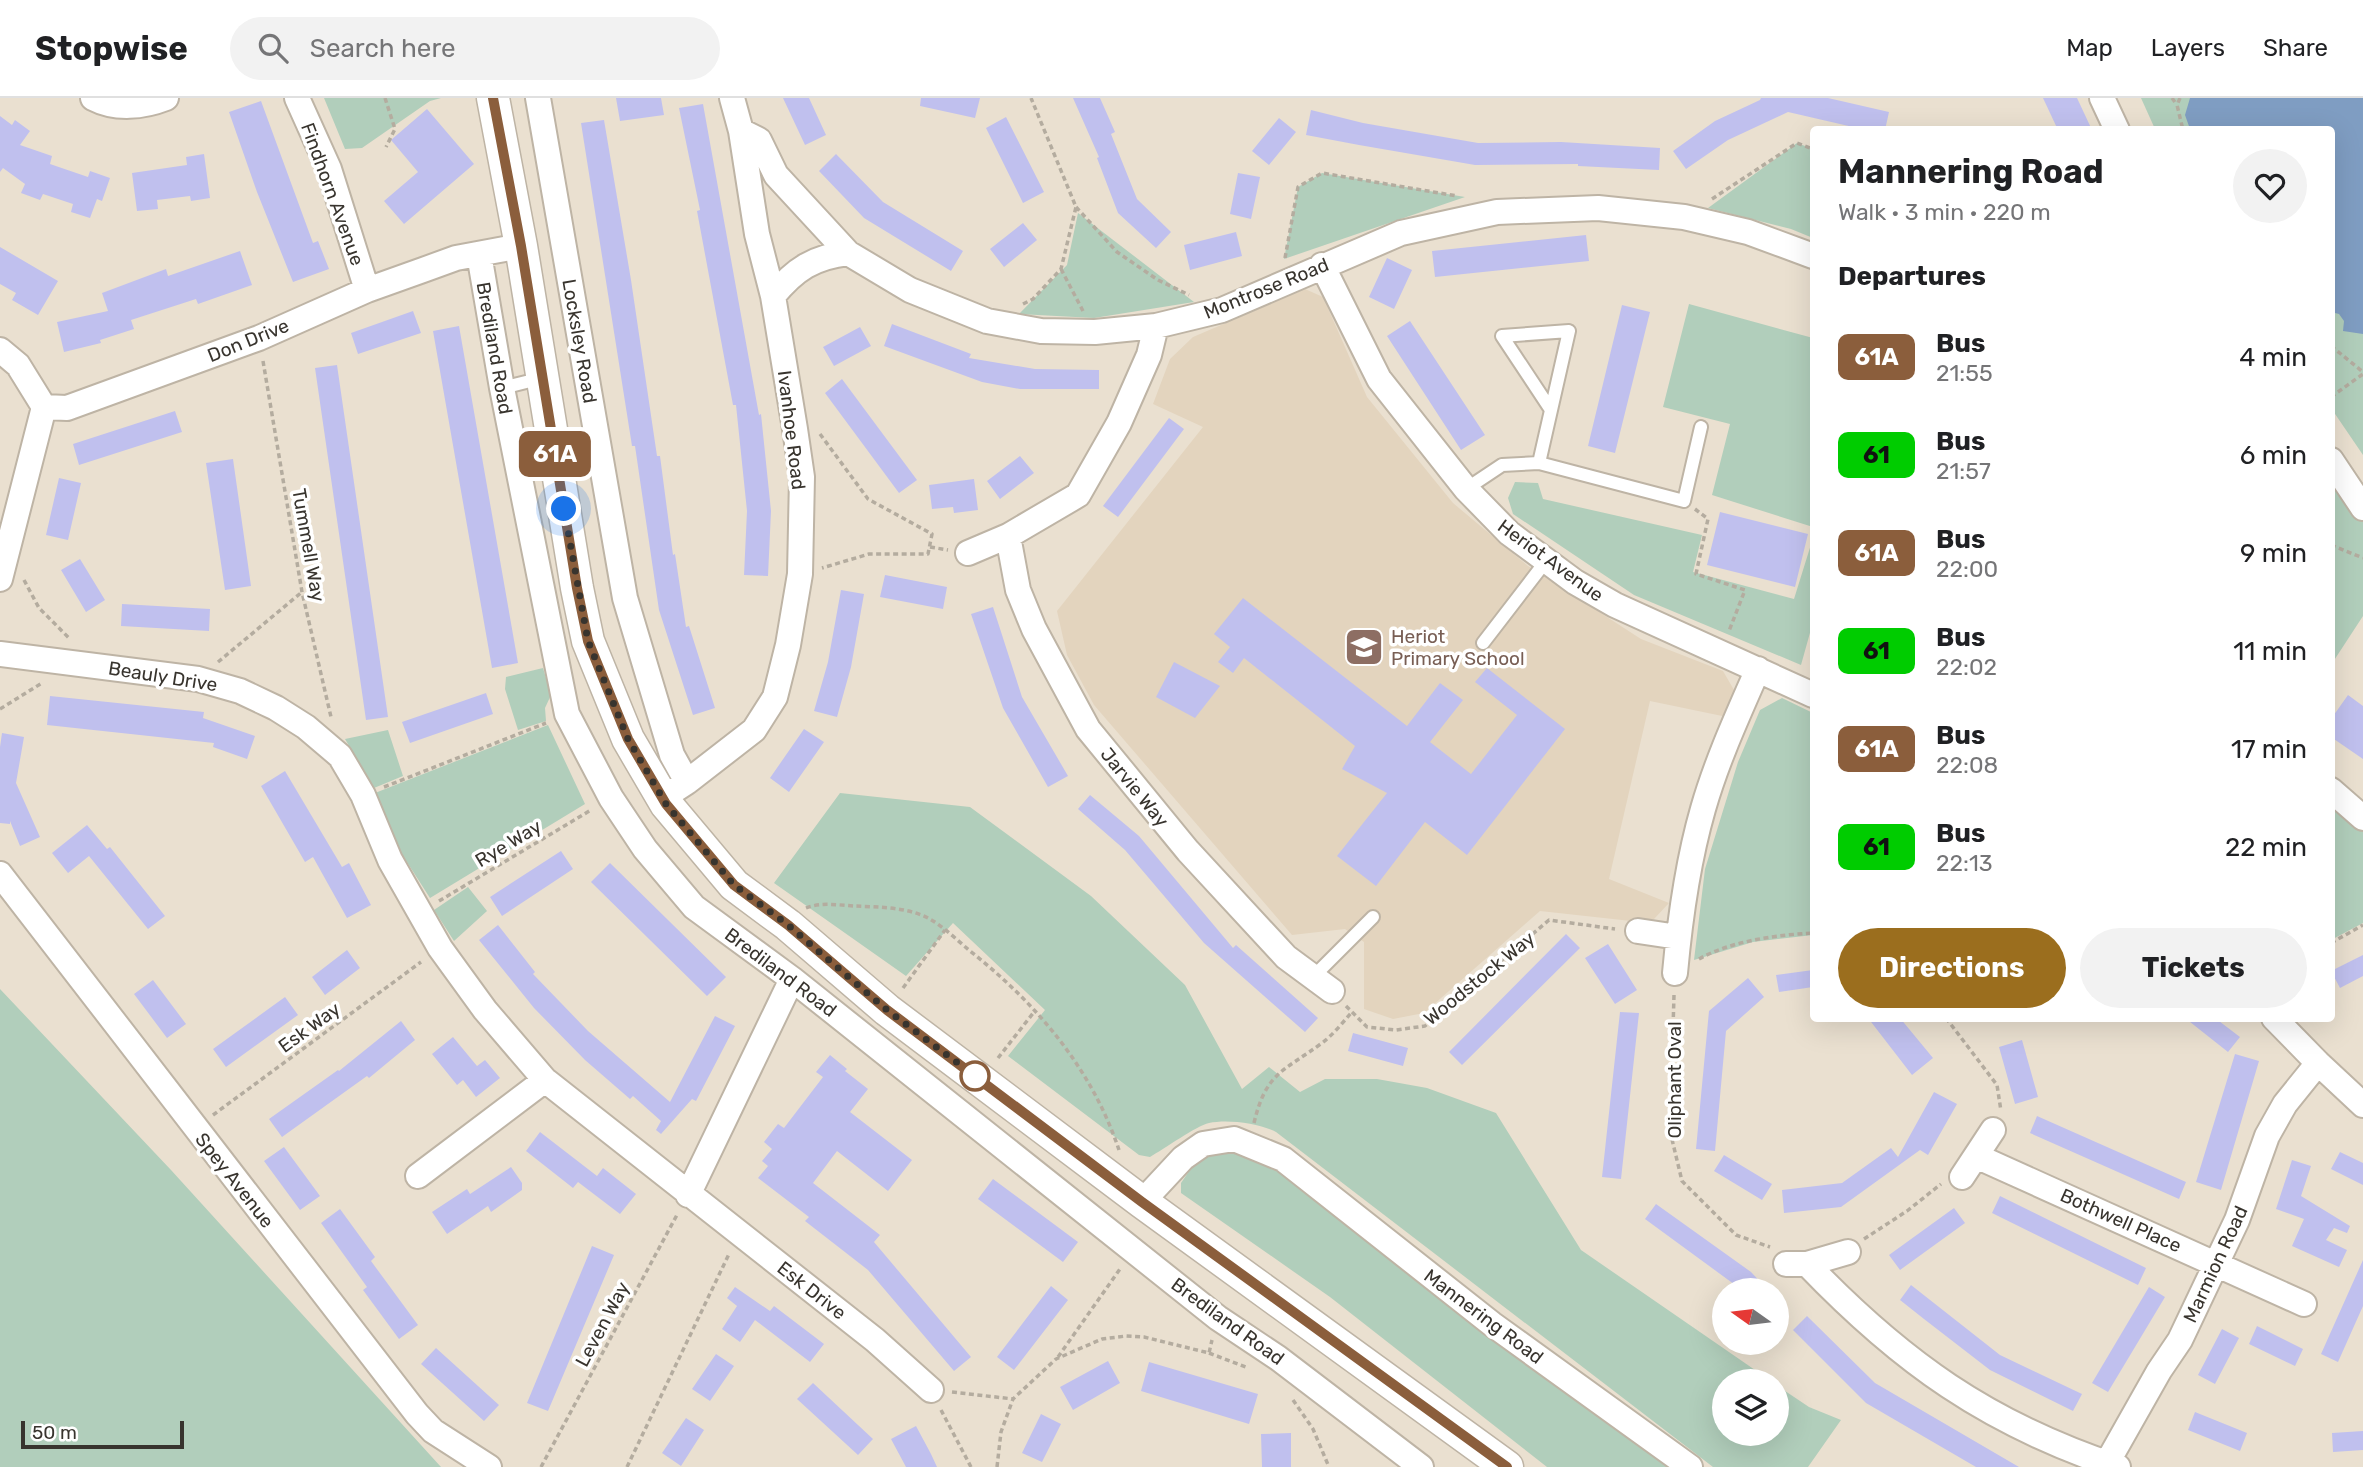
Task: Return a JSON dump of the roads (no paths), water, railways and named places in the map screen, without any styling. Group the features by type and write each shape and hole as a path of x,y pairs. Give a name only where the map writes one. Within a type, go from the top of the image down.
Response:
{"street":[{"path":"93,98 122,106 149,104 166,98"},
{"name":"Findhorn Avenue","path":"298,98 328,169 367,290"},
{"name":"Brediland Road","path":"493,98 588,641 628,739 676,790 666,804 734,885 788,925 887,1010 1493,1463"},
{"name":"Locksley Road","path":"538,98 625,598 671,755 676,790"},
{"name":"Ivanhoe Road","path":"676,790 754,730 775,697 788,645 800,574 802,477 773,296 757,234 741,131 733,98"},
{"path":"2102,98 2115,126"},
{"name":"Montrose Road","path":"741,131 759,140 776,175 848,253 910,289 987,321 1041,331 1095,332 1156,326 1222,310 1401,233 1497,212 1598,208 1684,217 1748,232 1810,255"},
{"name":"Don Drive","path":"44,407 68,408 259,338 367,290 456,258 521,246"},
{"path":"773,296 785,281 799,270 826,256 848,253"},
{"name":"Brediland Road","path":"478,254 567,714 611,798 645,849 694,907 792,979 1218,1318 1278,1358 1421,1467"},
{"name":"Heriot Avenue","path":"1322,265 1379,379 1466,489 1509,533 1575,582 1615,606 1810,694"},
{"path":"968,553 1008,536 1078,495 1119,424 1149,355 1156,326"},
{"path":"0,350 18,365 44,407 0,579"},
{"path":"2335,466 2363,508"},
{"name":"Jarvie Way","path":"1008,536 1018,590 1034,629 1088,729 1188,851 1286,957 1322,984"},
{"name":"Beauly Drive","path":"0,654 198,679 240,691 276,708 306,727 340,756 363,795 390,860 419,913"},
{"path":"1675,973 1678,937 1702,810 1718,762 1758,669"},
{"path":"2335,794 2363,818"},
{"name":"Spey Avenue","path":"0,874 417,1414 433,1431 489,1467"},
{"name":"Esk Drive","path":"419,913 440,948 485,1010 545,1080 875,1340 931,1390"},
{"path":"1638,932 1678,937"},
{"path":"688,1195 792,979"},
{"path":"2278,1022 2363,1105"},
{"name":"Marmion Road","path":"2113,1465 2159,1371 2180,1340 2217,1263 2245,1199 2267,1136 2285,1104 2318,1063"},
{"path":"418,1175 545,1080"},
{"path":"1962,1177 1993,1130"},
{"name":"Mannering Road","path":"1142,1202 1183,1158 1203,1144 1234,1139 1283,1159 1492,1324 1690,1467"},
{"name":"Bothwell Place","path":"1976,1156 2304,1304"},
{"path":"1848,1252 1796,1264 1882,1337 1954,1391 2001,1419 2113,1465"}],"lane":[{"path":"1539,463 1569,331 1502,336 1551,410"},
{"path":"502,388 542,378"},
{"path":"1466,489 1502,465 1539,463 1684,501 1700,427"},
{"path":"1483,643 1546,561"},
{"path":"1322,984 1373,917"}],"water":[{"path":"2190,98 2363,98 2363,334 2343,331 2344,321 2335,313 2335,126 2189,126 2185,115"}],"place":[{"name":"Heriot Primary School","path":"1364,647"}]}
